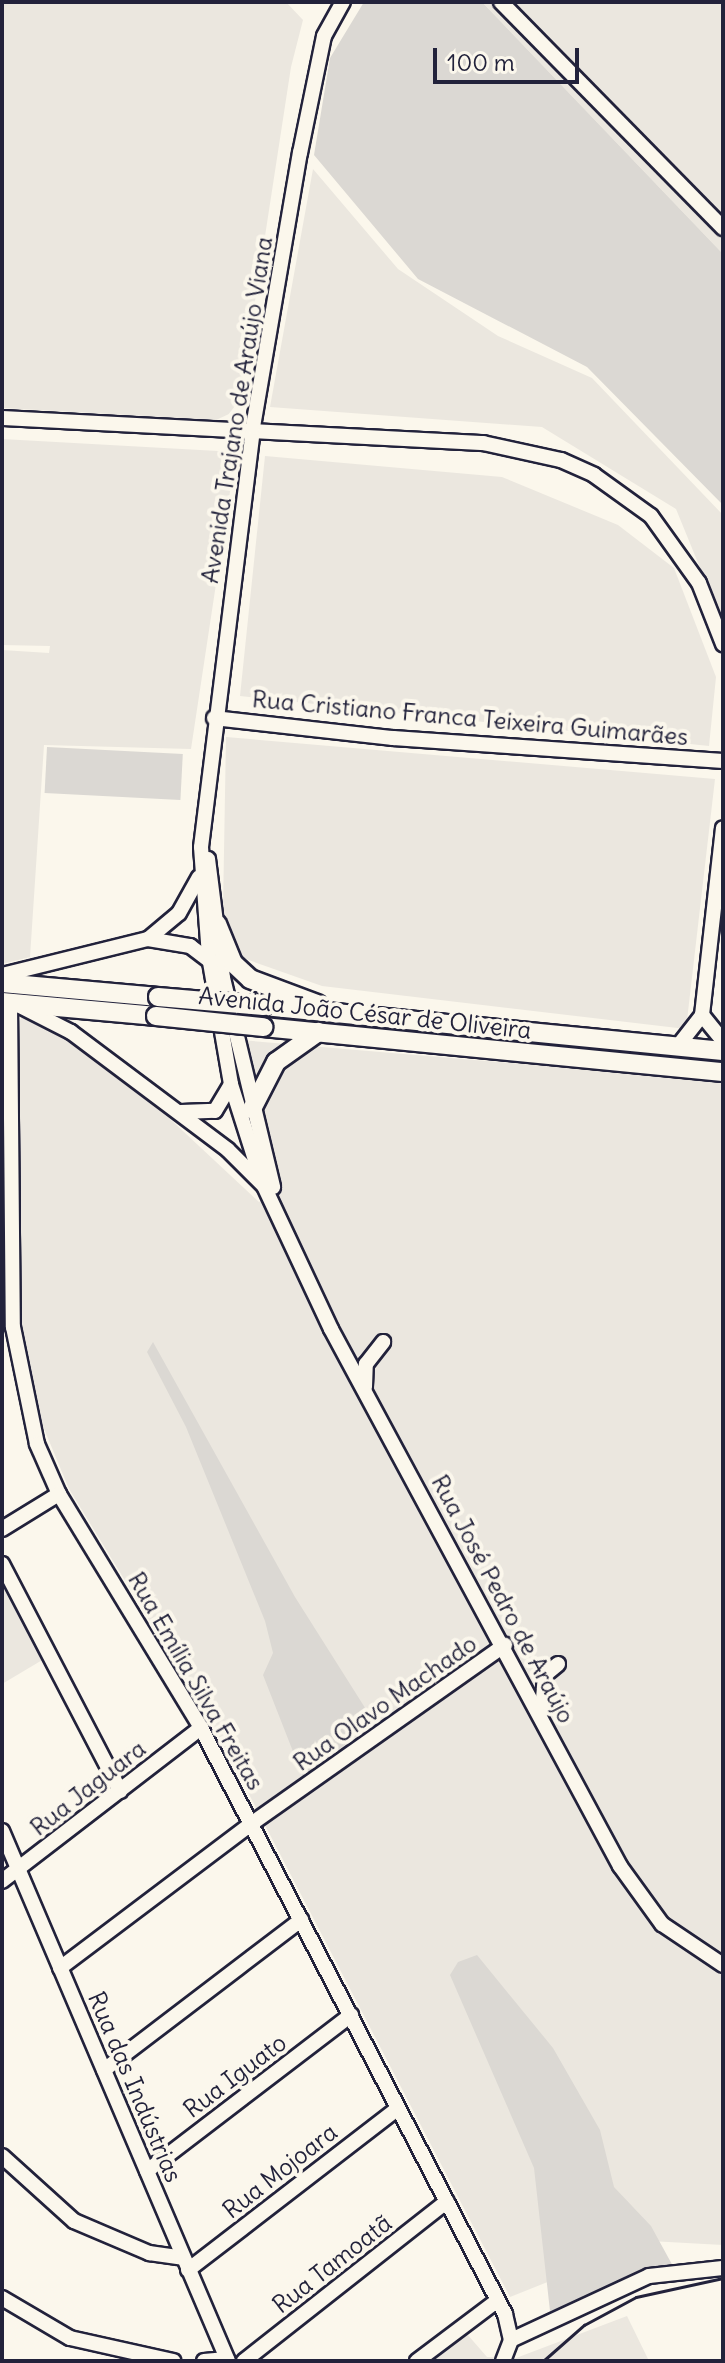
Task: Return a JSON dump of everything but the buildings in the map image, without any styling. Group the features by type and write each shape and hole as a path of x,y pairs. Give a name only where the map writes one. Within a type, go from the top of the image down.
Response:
{"main road":[{"path":"217,924 233,963 250,979 346,1015"},
{"name":"Avenida João César de Oliveira","path":"2,983 263,1027 723,1072"},
{"name":"Avenida João César de Oliveira","path":"9,1003 83,1010 264,1006 723,1051"},
{"path":"252,1109 276,1062 318,1032"}],"street":[{"path":"501,2 723,228"},
{"name":"Avenida Trajano de Araújo Viana","path":"264,1186 231,1084 199,876 214,718 253,427 314,78 334,5"},
{"path":"2,418 188,429 253,427 483,443 527,449 583,470 632,501 677,546 699,583 723,644"},
{"name":"Rua Cristiano Franca Teixeira Guimarães","path":"214,718 393,738 723,761"},
{"path":"678,1046 702,1015 723,828"},
{"name":"Avenida Trajano de Araújo Viana","path":"205,832 229,1012 277,1200"},
{"name":"Avenida Trajano de Araújo Viana","path":"2,975 148,939 179,913 199,876"},
{"path":"148,939 190,946 209,956 229,1012"},
{"name":"Rua José Pedro de Araújo","path":"9,1003 71,1032 176,1110 264,1186 365,1392 640,1895 662,1924 723,1965"},
{"name":"Rua Emília Silva Freitas","path":"9,1003 7,1327 26,1407 59,1494 201,1728 498,2300 511,2340"},
{"path":"71,1032 72,1019 83,1010"},
{"path":"702,1015 723,1041"},
{"path":"176,1110 198,1116 215,1111 231,1084"},
{"path":"209,1137 222,1139 244,1127 252,1109"},
{"name":"Rua José Pedro de Araújo","path":"277,1200 281,1223"},
{"path":"365,1392 366,1364 383,1342"},
{"path":"2,1529 59,1494"},
{"path":"2,1564 120,1791"},
{"name":"Rua Olavo Machado","path":"60,1968 251,1824 505,1645"},
{"path":"543,1718 540,1690 545,1675 558,1664"},
{"name":"Rua Jaguara","path":"2,1881 19,1871 201,1728"},
{"name":"Rua das Indústrias","path":"2,1831 227,2360"},
{"path":"104,2070 301,1920"},
{"name":"Rua Iguato","path":"147,2171 351,2015"},
{"name":"Rua Mojoara","path":"186,2264 398,2108"},
{"path":"2,2156 74,2221 149,2253 186,2264"},
{"name":"Rua Tamoatã","path":"244,2361 447,2201"},
{"path":"503,2361 511,2340 649,2276 723,2268"},
{"path":"2,2298 70,2338 173,2361"},
{"path":"417,2361 498,2300"},
{"path":"204,2361 227,2360"}],"shaded area":[{"path":"2,2 286,2 303,20 291,67 240,399 229,414 216,420 2,408"},
{"path":"364,2 482,2 723,254 723,505 587,367 418,279 314,155 330,58"},
{"path":"482,2 723,2 723,254"},
{"path":"313,169 398,269 498,336 592,378 723,515 723,624 676,509 542,427 270,407"},
{"path":"2,439 236,452 191,749 44,745 30,957 2,964 2,650 49,653 50,646 2,645"},
{"path":"265,456 502,477 618,525 674,568 716,677 709,746 240,696"},
{"path":"226,737 715,779 686,1029 322,986 243,958 223,909"},
{"path":"47,747 183,754 180,800 45,793"},
{"path":"22,1017 68,1041 169,1118 259,1202 274,1195 240,1040 723,1081 723,2245 650,2241 510,2297 212,1723 69,1489 35,1407 21,1328 15,1027"},
{"path":"153,1342 295,1597 374,1722 303,1777 263,1675 273,1653 265,1621 186,1427 147,1352"},
{"path":"2,1580 44,1659 2,1684"},
{"path":"477,1955 553,2048 600,2130 614,2187 651,2226 674,2268 550,2311 534,2168 450,1975 458,1962"},
{"path":"627,2316 649,2361 432,2361 467,2334 487,2357 516,2358"}],"railway":[{"path":"543,2361 584,2325 636,2297 723,2278"}]}
